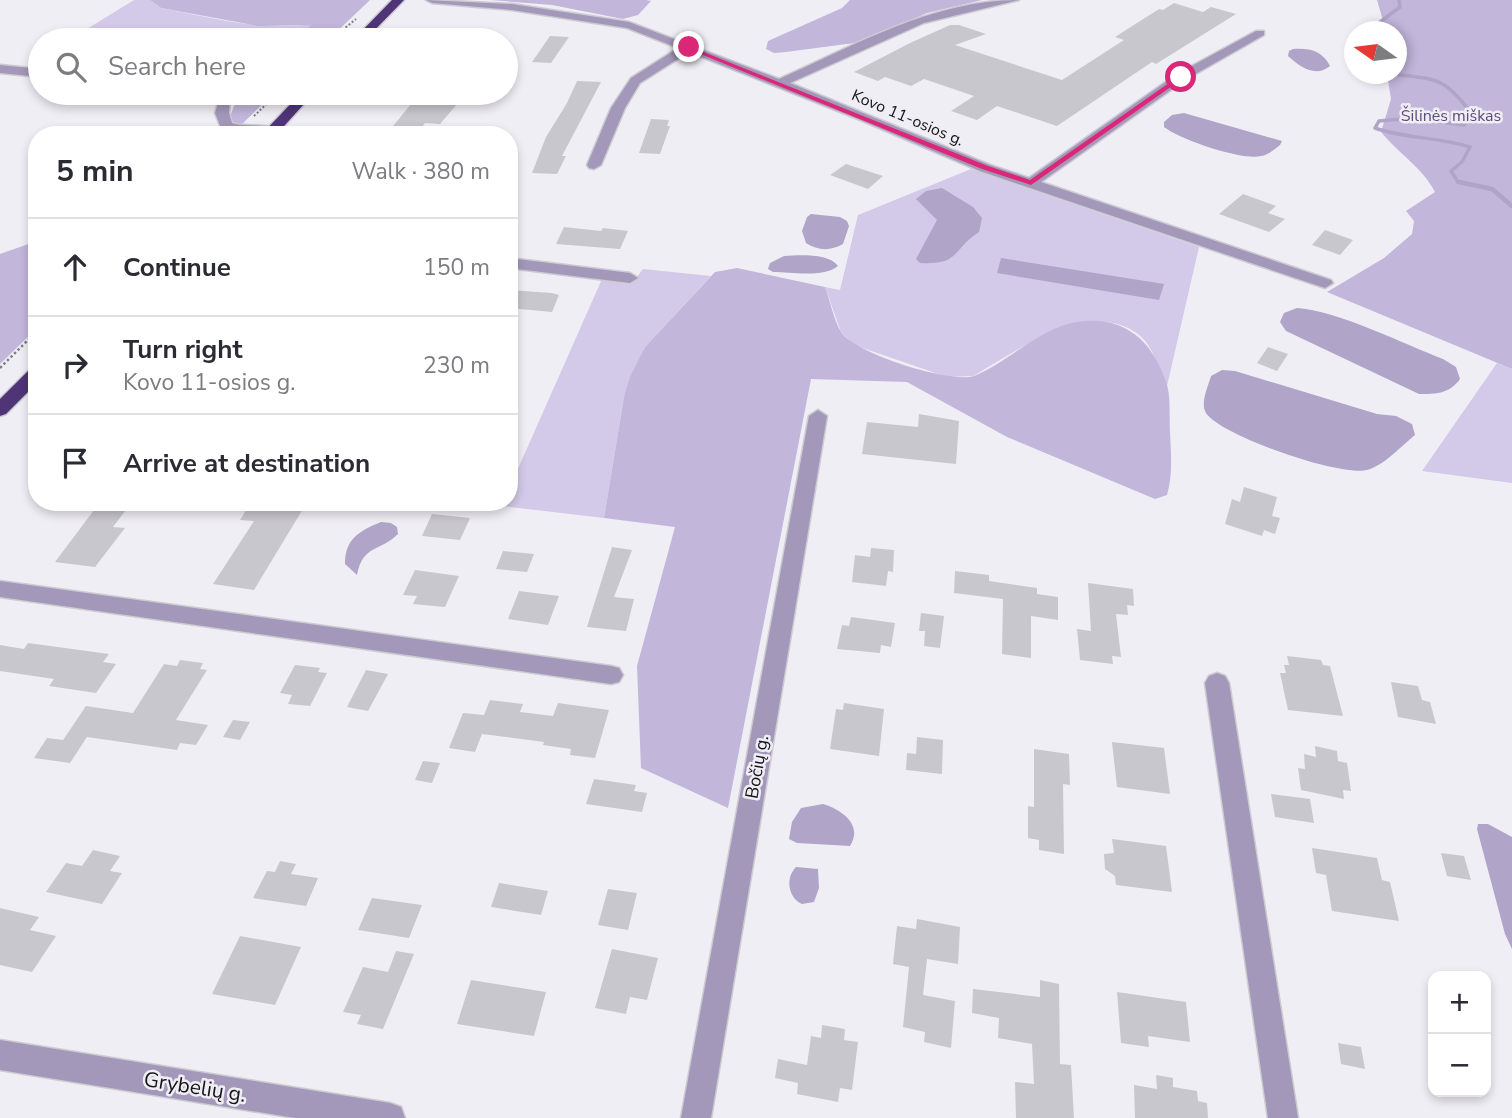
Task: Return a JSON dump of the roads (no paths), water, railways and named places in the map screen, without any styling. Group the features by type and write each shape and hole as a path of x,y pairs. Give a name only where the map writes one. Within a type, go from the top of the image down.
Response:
{"highway":[{"path":"371,28 398,0"},
{"path":"276,126 297,105"},
{"path":"0,410 28,381"}],"street":[{"name":"Kovo 11-osios g.","path":"432,0 629,25 780,83 985,168 1325,283"},
{"path":"780,83 937,16 1013,0"},
{"path":"1031,183 1181,77 1259,33"},
{"path":"594,164 618,108 635,81 689,47"},
{"path":"0,69 28,72"},
{"path":"224,105 222,113 229,126"},
{"path":"518,264 630,278"},
{"name":"Bočių g.","path":"696,1118 818,416"},
{"path":"0,589 611,675"},
{"path":"1216,683 1283,1118"},
{"name":"Grybelių g.","path":"0,1055 390,1118"}],"waterway":[{"path":"1382,21 1400,7 1399,0"},
{"path":"1407,76 1439,82 1454,93 1474,116 1464,125 1413,118 1379,121 1375,128 1470,147 1462,162 1451,171 1458,182 1468,184"},
{"path":"1459,182 1492,189 1512,206"}],"park label":[{"name":"Šilinės miškas","path":"1451,115"}]}
